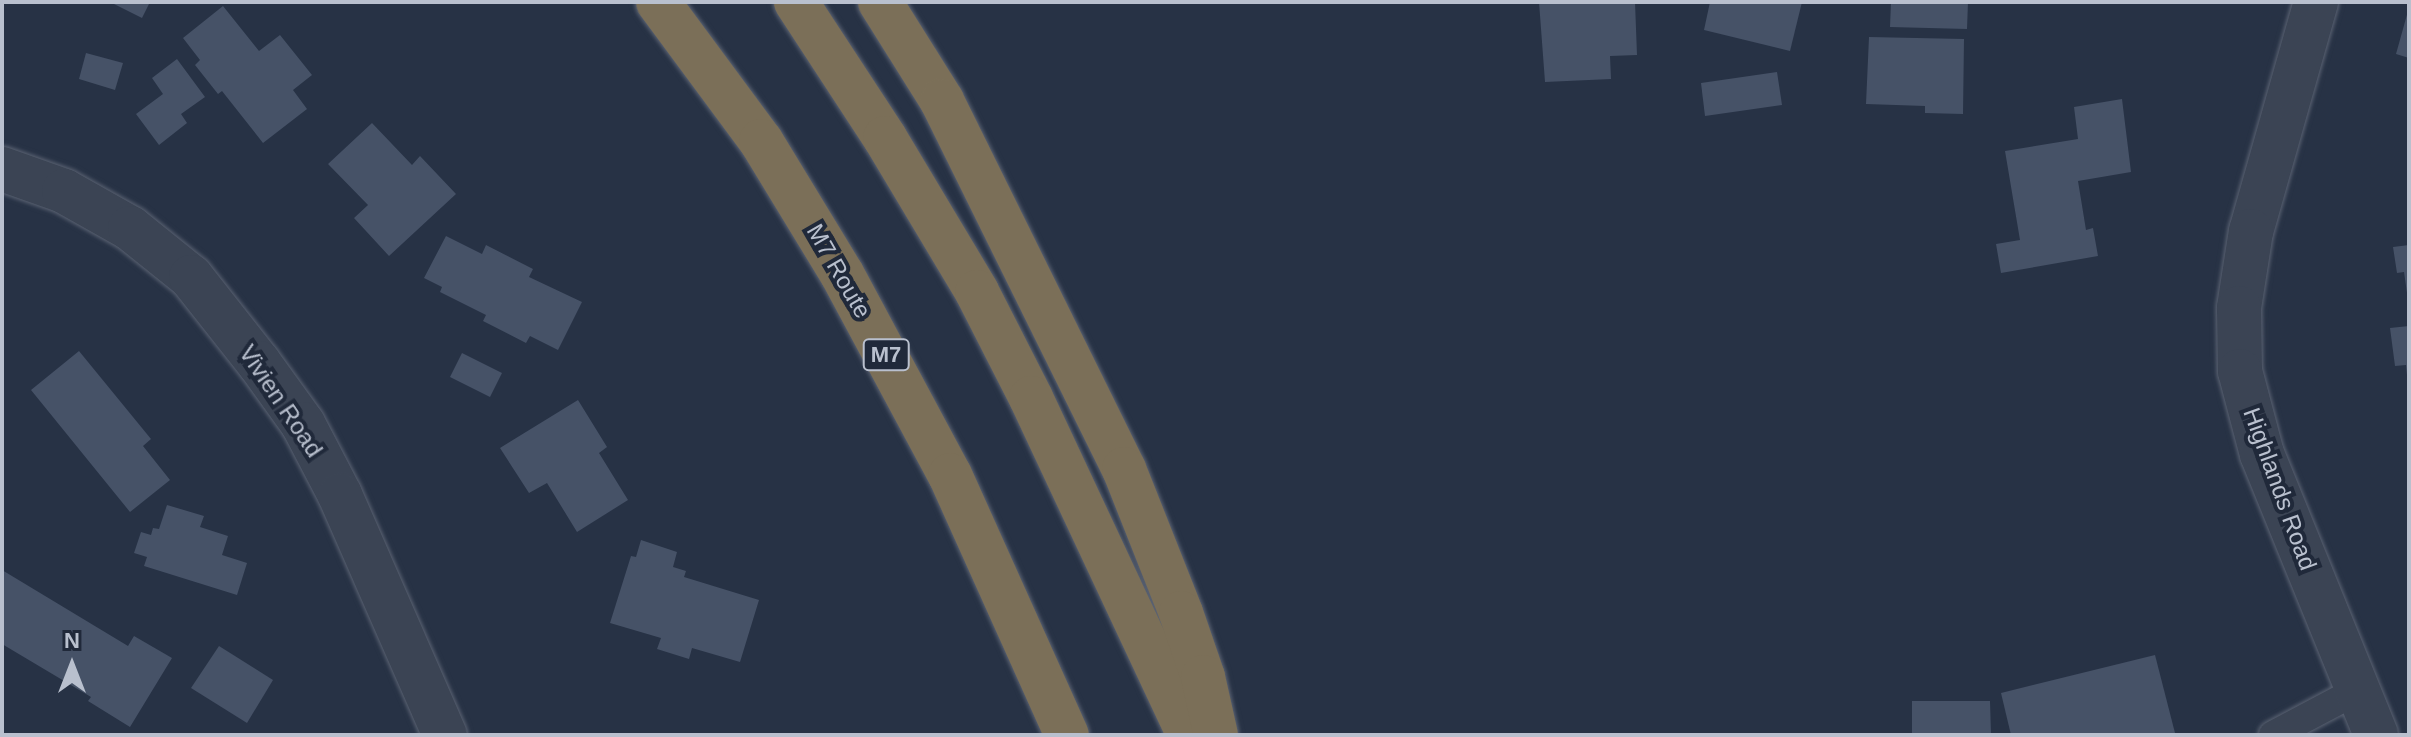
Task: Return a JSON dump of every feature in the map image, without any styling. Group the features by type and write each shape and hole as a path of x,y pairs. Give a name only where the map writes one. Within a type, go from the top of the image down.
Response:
{"highway":[{"name":"M7 Route","path":"658,2 761,141 842,274 950,475 1067,735"},
{"path":"796,2 885,138 977,292 1031,398 1189,735"},
{"path":"880,2 942,101 1124,469 1181,613 1203,677 1216,735"}],"street":[{"name":"Highlands Road","path":"2316,2 2251,231 2239,308 2240,371 2262,454 2376,735"},
{"name":"Vivien Road","path":"2,169 64,191 130,228 191,277 259,363 303,424 340,495 445,735"}],"lane":[{"path":"2273,735 2358,690"}],"building":[{"path":"110,2 150,2 142,18"},
{"path":"1539,2 1635,2 1637,55 1610,56 1611,79 1545,82"},
{"path":"1710,2 1802,2 1790,51 1704,30"},
{"path":"1891,2 1968,2 1967,29 1890,27"},
{"path":"223,6 259,51 280,35 312,75 293,90 307,109 263,143 222,91 218,94 195,65 200,60 183,38"},
{"path":"2409,11 2409,58 2396,54"},
{"path":"1869,37 1964,39 1963,114 1925,113 1925,106 1866,104"},
{"path":"86,53 123,63 115,90 79,79"},
{"path":"177,59 205,97 181,114 187,123 159,145 136,114 163,94 152,78"},
{"path":"1777,72 1782,105 1705,116 1701,83"},
{"path":"2122,99 2131,172 2078,181 2086,230 2093,228 2098,256 2001,273 1996,244 2020,240 2005,151 2078,139 2074,107"},
{"path":"372,123 412,165 420,156 456,194 389,256 354,218 368,205 328,164"},
{"path":"446,236 482,254 486,245 533,269 529,277 582,302 558,350 530,336 526,343 483,321 486,315 440,292 442,287 424,278"},
{"path":"2409,245 2407,293 2404,272 2397,273 2393,247"},
{"path":"2409,326 2407,375 2406,365 2395,366 2390,328"},
{"path":"79,351 151,439 143,446 170,480 130,512 31,390"},
{"path":"462,353 502,373 490,397 450,377"},
{"path":"578,400 607,447 599,453 628,500 577,532 547,483 529,493 500,448"},
{"path":"167,505 204,516 200,527 228,536 222,555 247,563 237,595 144,566 147,557 134,553 141,532 151,535 153,528 159,529"},
{"path":"641,540 677,552 673,567 686,571 684,577 759,600 740,662 692,648 689,659 657,649 661,638 610,623 631,556 636,557"},
{"path":"2,570 128,646 134,636 172,658 130,727 88,701 91,697 2,644"},
{"path":"219,646 273,680 247,723 191,688"},
{"path":"2155,655 2175,733 2011,735 2001,693"},
{"path":"1912,701 1990,701 1991,735 1912,735"}]}
